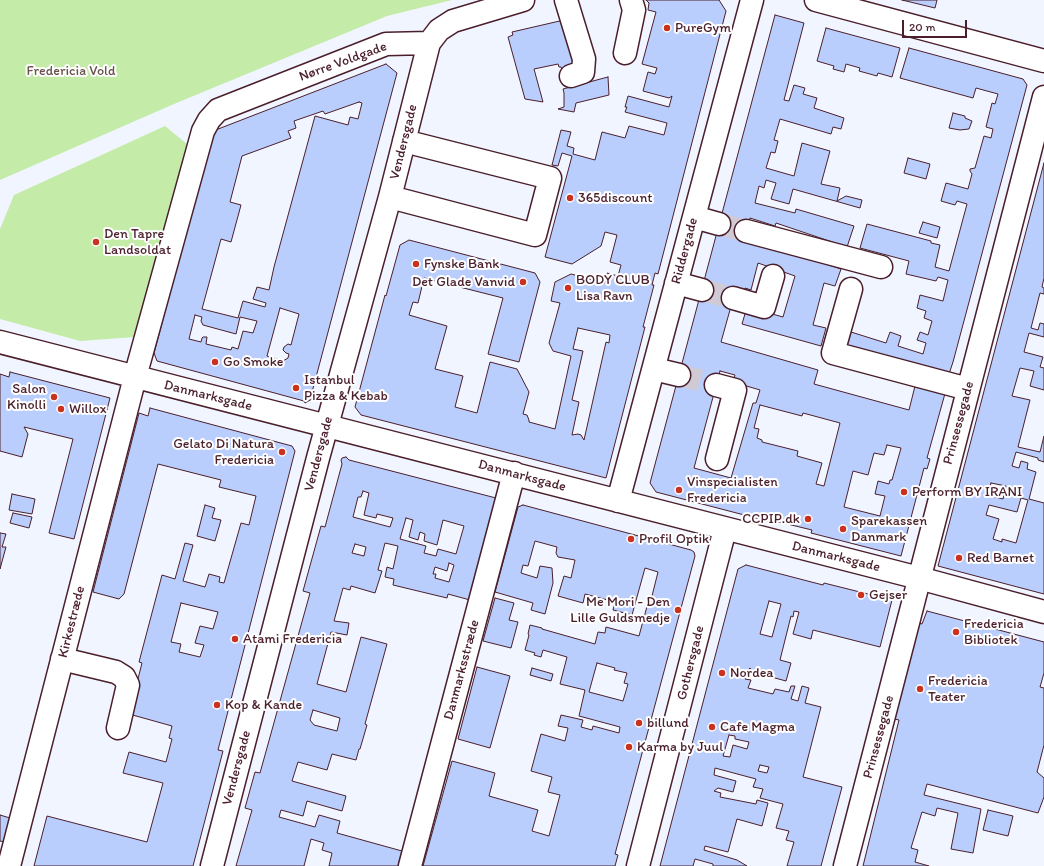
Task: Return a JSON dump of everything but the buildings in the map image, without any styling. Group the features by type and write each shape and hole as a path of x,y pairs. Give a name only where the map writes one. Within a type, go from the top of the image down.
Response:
{"street":[{"path":"429,43 439,30 453,21 523,0"},
{"path":"566,0 584,59 583,72 571,76"},
{"path":"625,53 634,10 631,0"},
{"name":"Riddergade","path":"618,501 752,0"},
{"path":"816,0 1044,61"},
{"name":"Nørre Voldgade","path":"209,120 218,110 386,44 429,43"},
{"name":"Vendersgade","path":"212,866 327,425 390,197 429,43"},
{"name":"Prinsessegade","path":"845,866 1044,97"},
{"name":"Kirkestræde","path":"9,866 135,377 203,131 209,120"},
{"path":"390,197 535,235 543,207 550,178 404,141"},
{"path":"694,217 719,224"},
{"path":"746,231 881,267"},
{"path":"734,298 764,307 773,276"},
{"path":"676,283 702,290"},
{"path":"851,289 834,353 968,389"},
{"name":"Danmarksgade","path":"0,342 514,473 1044,612"},
{"path":"654,369 679,375"},
{"path":"716,385 735,390 717,459"},
{"name":"Danmarksstræde","path":"410,866 514,473"},
{"name":"Gothersgade","path":"638,866 725,529"},
{"path":"62,659 116,672 124,677 128,685 118,728"}],"green space":[{"name":"Fredericia Vold","path":"0,0 452,0 387,16 174,104 0,180"},
{"path":"165,126 187,144 135,337 80,341 0,319 0,229 14,195"}],"tunnel":[{"path":"719,224 746,231"},
{"path":"702,290 733,298"},
{"path":"679,375 716,385"}],"place":[{"name":"PureGym","path":"667,28"},
{"name":"365discount","path":"570,198"},
{"name":"Den Tapre Landsoldat","path":"96,242"},
{"name":"Fynske Bank","path":"416,264"},
{"name":"Det Glade Vanvid","path":"523,282"},
{"name":"BODY CLUB Lisa Ravn","path":"568,288"},
{"name":"Go Smoke","path":"215,362"},
{"name":"Istanbul Pizza & Kebab","path":"296,388"},
{"name":"Salon Kinolli","path":"54,397"},
{"name":"Willox","path":"61,409"},
{"name":"Gelato Di Natura Fredericia","path":"282,452"},
{"name":"Vinspecialisten Fredericia","path":"679,490"},
{"name":"Perform BY IRANI","path":"904,492"},
{"name":"CCPIP.dk","path":"808,519"},
{"name":"Sparekassen Danmark","path":"843,529"},
{"name":"Profil Optik","path":"631,539"},
{"name":"Red Barnet","path":"959,558"},
{"name":"Gejser","path":"861,595"},
{"name":"Me Mori - Den Lille Guldsmedje","path":"678,610"},
{"name":"Fredericia Bibliotek","path":"956,632"},
{"name":"Atami Fredericia","path":"235,639"},
{"name":"Nordea","path":"722,673"},
{"name":"Fredericia Teater","path":"920,689"},
{"name":"Kop & Kande","path":"217,705"},
{"name":"billund","path":"639,723"},
{"name":"Cafe Magma","path":"712,727"},
{"name":"Karma by Juul","path":"629,747"}]}
